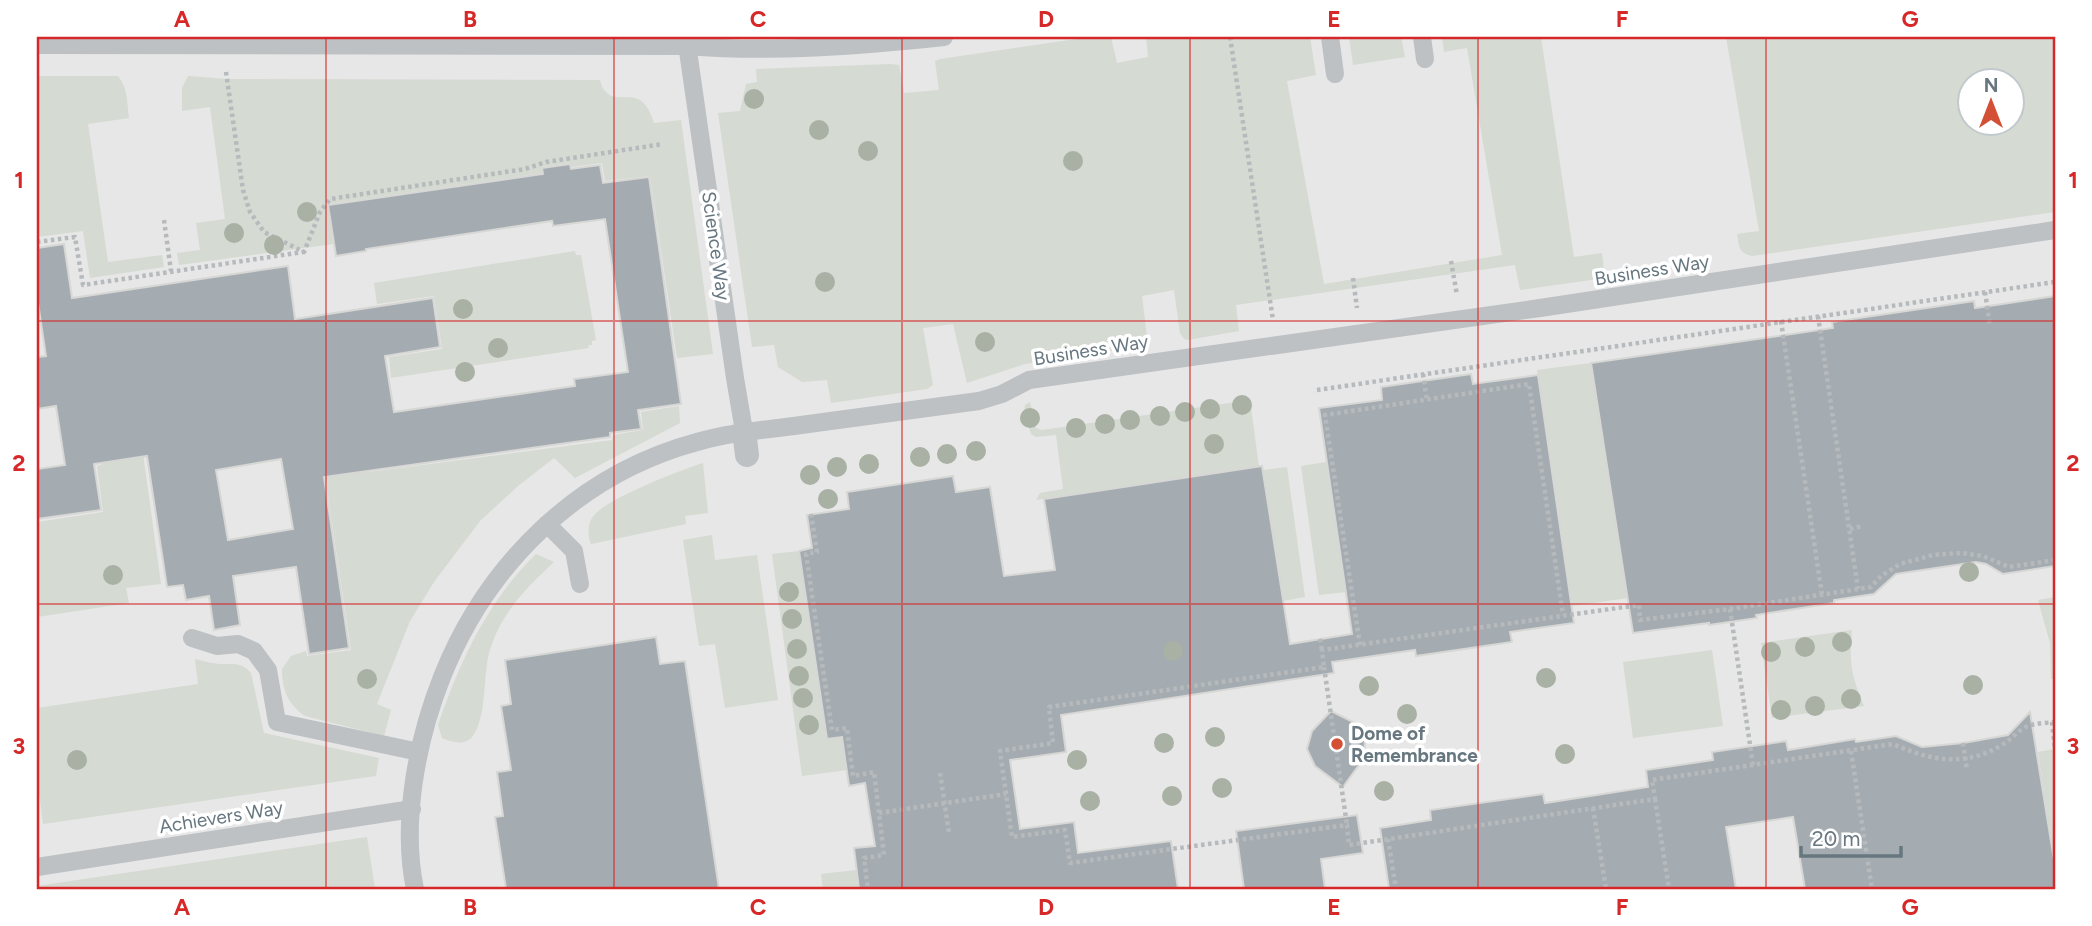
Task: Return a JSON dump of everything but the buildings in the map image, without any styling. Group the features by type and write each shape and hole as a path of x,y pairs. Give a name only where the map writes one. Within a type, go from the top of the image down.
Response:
{"lane":[{"path":"37,45 686,41 747,50 866,45 944,37"},
{"path":"1330,37 1335,74"},
{"path":"1422,37 1425,59"},
{"name":"Science Way","path":"686,41 746,443"},
{"name":"Business Way","path":"413,884 412,809 419,752 435,694 452,651 476,608 513,557 586,492 627,470 693,443 746,443 979,401 1002,394 1029,380 1462,319 2055,230"},
{"path":"547,524 574,551 580,584"},
{"path":"192,638 217,646 238,644 254,651 264,661 268,670 277,722 419,752"},
{"name":"Achievers Way","path":"37,867 412,809"}],"path":[{"path":"1230,37 1276,344"},
{"path":"226,72 243,190 250,212 264,232 304,252"},
{"path":"304,252 320,212 330,199 525,169 546,162 663,144"},
{"path":"164,220 171,271"},
{"path":"37,242 75,237 83,285 304,252"},
{"path":"1451,261 1462,319"},
{"path":"1317,390 2055,282"},
{"path":"1985,292 1990,326"},
{"path":"1818,316 1858,589"},
{"path":"1781,321 1822,595"},
{"path":"1423,374 1427,400"},
{"path":"1360,645 1325,415 1529,384 1563,615"},
{"path":"811,514 817,552 806,554 832,730 847,728 853,776 874,772 884,855 864,858 868,889"},
{"path":"1850,528 1862,526"},
{"path":"1322,650 1639,604 1640,620 1822,595 1871,587 1881,576 1900,564 1933,555 1962,553 1983,556 2009,566 2055,559"},
{"path":"1730,609 1753,765"},
{"path":"1320,639 1351,855"},
{"path":"1324,667 1049,708 1053,743 1000,751 1012,837 1065,830 1070,863 1347,825"},
{"path":"1669,889 1652,780 1893,744 1922,757 1965,758 1991,751 2028,726 2053,722 2055,749"},
{"path":"1963,743 1967,770"},
{"path":"1851,751 1872,889"},
{"path":"940,773 948,833"},
{"path":"879,813 1006,794"},
{"path":"1349,845 1655,799"},
{"path":"1593,808 1605,889"},
{"path":"1388,839 1396,889"}],"shaded area":[{"path":"37,37 2055,37 2055,889 37,889"},
{"path":"1090,37 1111,37 1117,63 1148,57 1146,37 1310,37 1316,75 1287,81 1324,284 1502,255 1467,48 1444,52 1442,37 1541,37 1574,257 1602,253 1602,273 1598,279 1520,290 1515,265 1236,305 1239,331 1188,340 1180,333 1174,290 1142,296 1148,345 1025,364 967,383 953,324 923,328 933,385 927,389 831,403 827,380 802,382 778,367 774,345 752,347 718,113 740,111 746,84 757,82 756,69 891,64 899,65 904,93 939,90 935,61 940,59"},
{"path":"1349,37 1401,37 1405,57 1353,65"},
{"path":"1726,37 2055,37 2055,212 1752,256 1742,251 1737,234 1759,231"},
{"path":"37,76 118,76 124,86 129,118 88,124 108,262 162,255 164,267 90,278 83,231 37,237"},
{"path":"188,76 227,79 600,80 603,89 611,95 636,98 643,102 654,123 681,120 713,354 677,358 650,176 605,181 602,163 541,167 542,173 328,204 333,244 179,265 177,253 200,250 196,223 225,219 210,107 182,111 182,88"},
{"path":"575,251 576,255 581,255 596,340 592,341 592,345 588,345 589,348 391,378 389,357 442,349 434,296 377,304 374,283"},
{"path":"1591,363 1628,598 1572,606 1537,370"},
{"path":"311,381 361,426 369,472 612,440 613,435 643,430 641,412 679,406 680,423 575,478 554,458 480,521 434,582 410,621 377,704 391,710 384,736 305,716 294,707 283,684 282,669 291,656 306,651 307,656 351,650"},
{"path":"1250,400 1259,467 1036,500 1040,493 1063,489 1056,435 1036,437 1031,434 1024,411 1025,405 1030,402 1036,428 1042,430"},
{"path":"95,405 137,410 161,584 126,588 129,603 37,617 37,522 103,512 97,466 103,464"},
{"path":"1326,462 1346,592 1319,595 1301,466"},
{"path":"703,463 708,513 685,516 686,524 591,544 589,524 599,511 610,503 643,486"},
{"path":"1287,467 1305,597 1283,601 1263,470"},
{"path":"712,535 715,560 757,555 778,700 725,708 715,644 699,646 683,540"},
{"path":"799,551 827,739 843,737 847,770 802,776 772,554"},
{"path":"536,554 554,562 515,603 494,639 487,662 477,729 465,742 442,738 438,725 466,655 489,612"},
{"path":"2055,597 2055,679 2051,679 2050,643 2038,600"},
{"path":"1852,630 1852,669 1864,706 1772,718 1761,643"},
{"path":"1712,650 1723,726 1633,738 1623,662"},
{"path":"195,659 240,665 251,673 264,733 379,758 376,776 43,824 37,779 37,708 198,684"},
{"path":"2055,749 2055,866 2038,752"},
{"path":"367,837 375,889 37,889 37,886"},
{"path":"856,870 859,889 823,889 821,874"}],"place":[{"name":"Dome of Remembrance","path":"1337,744"}]}
